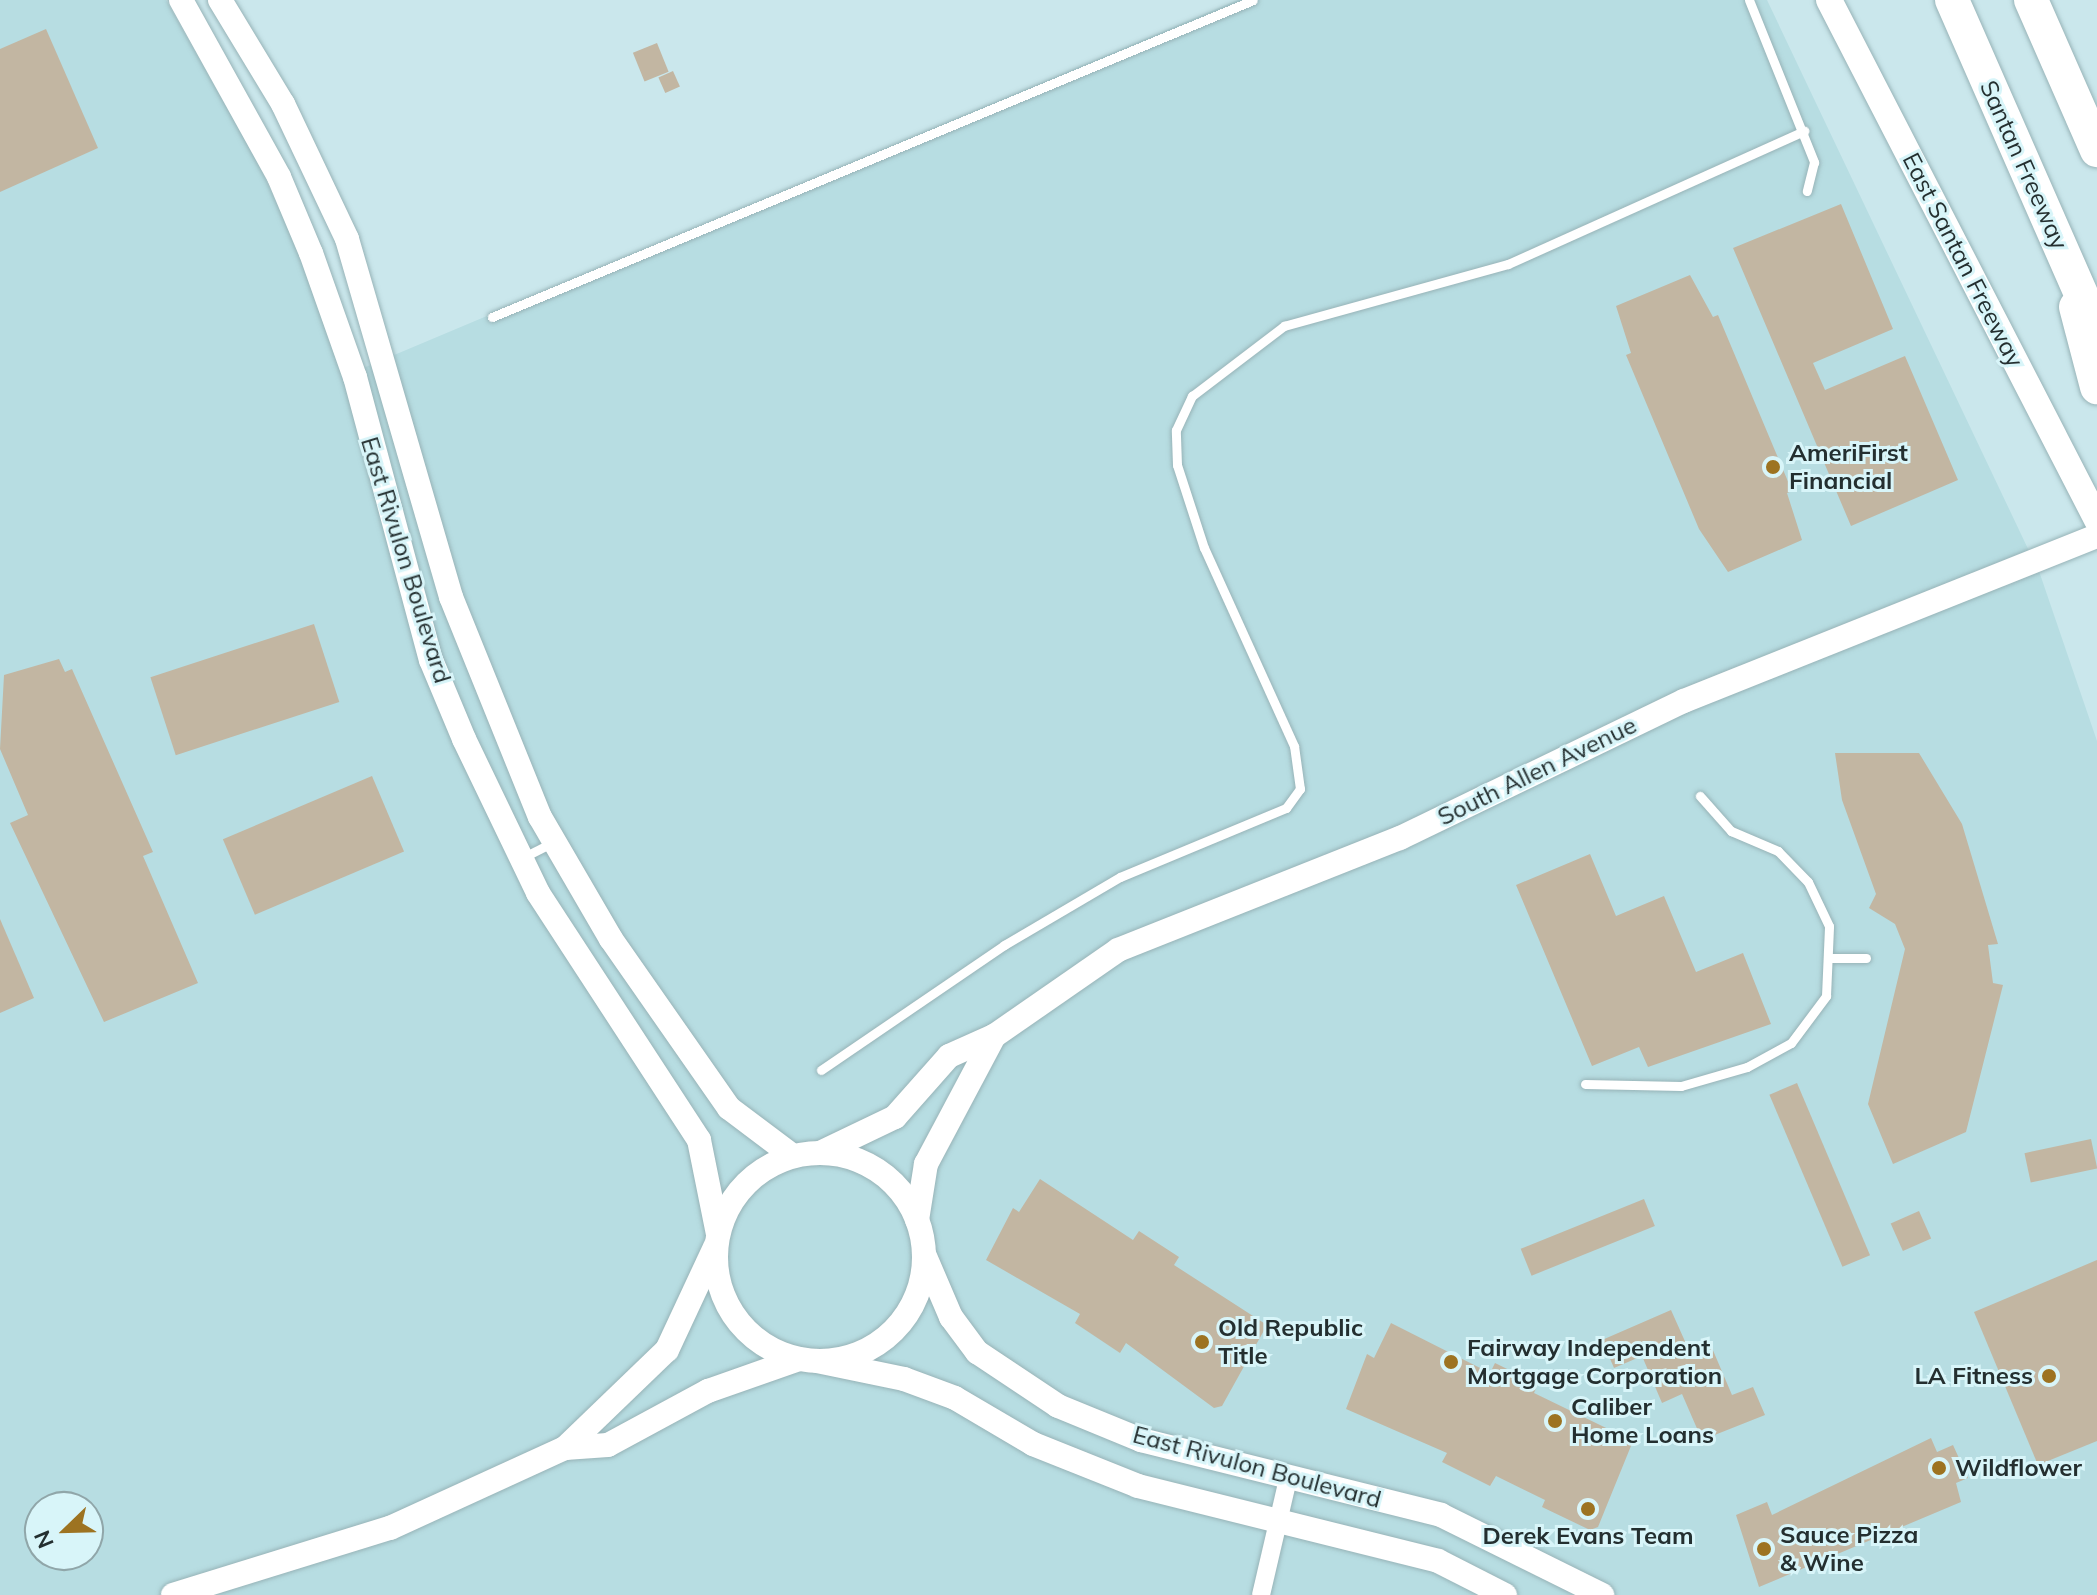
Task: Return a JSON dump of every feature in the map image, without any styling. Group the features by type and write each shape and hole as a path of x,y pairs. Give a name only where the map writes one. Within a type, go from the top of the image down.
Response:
{"highway":[{"name":"Santan Freeway","path":"1952,0 2097,330"},
{"path":"2031,0 2097,150"},
{"path":"2061,248 2097,387"}],"main road":[{"name":"East Santan Freeway","path":"1829,0 2097,520"}],"street":[{"name":"East Rivulon Boulevard","path":"181,0 279,177 355,377 431,660 521,859 699,1140 717,1239"},
{"name":"East Rivulon Boulevard","path":"220,0 321,176 389,368 464,635 553,842 729,1108 793,1156"},
{"name":"South Allen Avenue","path":"822,1152 895,1117 949,1056 994,1036 1058,985 1175,923 1324,870 1684,701 2097,536"},
{"name":"South Allen Avenue","path":"917,1220 926,1164 994,1036"},
{"path":"173,1595 390,1528 565,1448 667,1350 744,1185 793,1156 822,1152 880,1172 917,1220 924,1254 910,1308 881,1342 808,1360 708,1391 608,1445 565,1448"},
{"path":"717,1239 725,1300 743,1327 808,1360"},
{"name":"East Rivulon Boulevard","path":"924,1254 951,1317 977,1352 1058,1406 1141,1440 1441,1515 1602,1595"},
{"name":"East Rivulon Boulevard","path":"808,1360 904,1379 955,1398 1033,1444 1138,1486 1438,1561 1505,1595"},
{"path":"1261,1595 1281,1523 1289,1475"}],"lane":[{"path":"492,317 1253,0"},
{"path":"1749,0 1814,162 1807,191"},
{"path":"821,1070 1004,945 1120,877 1286,808 1300,789 1294,746 1204,548 1177,465 1176,430 1192,396 1284,326 1508,264 1804,131"},
{"path":"355,377 389,368"},
{"path":"1585,1084 1681,1086 1776,1053 1826,996 1829,926 1808,882 1778,851 1731,831 1700,796"},
{"path":"521,859 553,842"},
{"path":"1828,958 1866,958"}],"shaded area":[{"path":"0,0 166,0 258,163 301,256 342,377 1238,0 1767,0 2040,574 2097,741 2097,1595 0,1595"}],"building":[{"path":"46,29 98,148 0,192 0,49"},
{"path":"657,43 669,72 645,81 633,53"},
{"path":"673,71 680,87 665,93 658,78"},
{"path":"1841,204 1893,329 1813,363 1825,390 1905,356 1958,480 1851,526 1733,248"},
{"path":"1690,275 1713,317 1718,315 1792,491 1787,493 1802,540 1728,572 1699,529 1626,355 1631,353 1616,306"},
{"path":"314,624 339,702 176,755 150,677"},
{"path":"59,659 65,672 72,669 153,852 143,856 198,983 104,1022 10,823 28,815 0,749 4,675"},
{"path":"1835,753 1919,753 1962,824 1998,944 1988,945 1993,983 2003,985 1966,1132 1893,1164 1868,1104 1905,949 1895,924 1869,908 1876,894 1842,800"},
{"path":"372,776 404,851 255,915 223,839"},
{"path":"1590,854 1616,916 1664,896 1696,972 1743,953 1771,1024 1648,1067 1639,1047 1592,1066 1516,885"},
{"path":"0,919 34,998 0,1013"},
{"path":"1797,1083 1870,1255 1842,1267 1769,1095"},
{"path":"2091,1139 2097,1168 2031,1182 2024,1153"},
{"path":"1040,1179 1133,1240 1139,1231 1179,1257 1174,1265 1267,1325 1222,1406 1214,1408 1126,1343 1120,1353 1075,1323 1080,1314 986,1260 1013,1208 1019,1212"},
{"path":"1644,1199 1655,1226 1532,1276 1521,1249"},
{"path":"1919,1211 1931,1238 1903,1251 1891,1224"},
{"name":"LA Fitness","path":"2097,1260 2097,1441 2038,1465 1974,1312"},
{"path":"1671,1310 1692,1357 1712,1348 1732,1395 1753,1387 1765,1415 1702,1440 1682,1394 1662,1403 1642,1356 1614,1368 1602,1340"},
{"path":"1391,1323 1490,1373 1495,1363 1538,1384 1534,1393 1633,1441 1598,1527 1590,1530 1542,1507 1545,1500 1496,1476 1490,1486 1442,1462 1447,1453 1346,1409 1367,1354 1374,1358"},
{"path":"1931,1438 1937,1452 1953,1445 1968,1478 1956,1483 1961,1502 1759,1587 1736,1515 1767,1502 1772,1515"}],"place":[{"name":"AmeriFirst Financial","path":"1773,467"},
{"name":"Old Republic Title","path":"1202,1342"},
{"name":"Fairway Independent Mortgage Corporation","path":"1451,1362"},
{"name":"LA Fitness","path":"2049,1376"},
{"name":"Caliber Home Loans","path":"1555,1421"},
{"name":"Wildflower","path":"1939,1468"},
{"name":"Derek Evans Team","path":"1588,1509"},
{"name":"Sauce Pizza & Wine","path":"1764,1549"}]}
